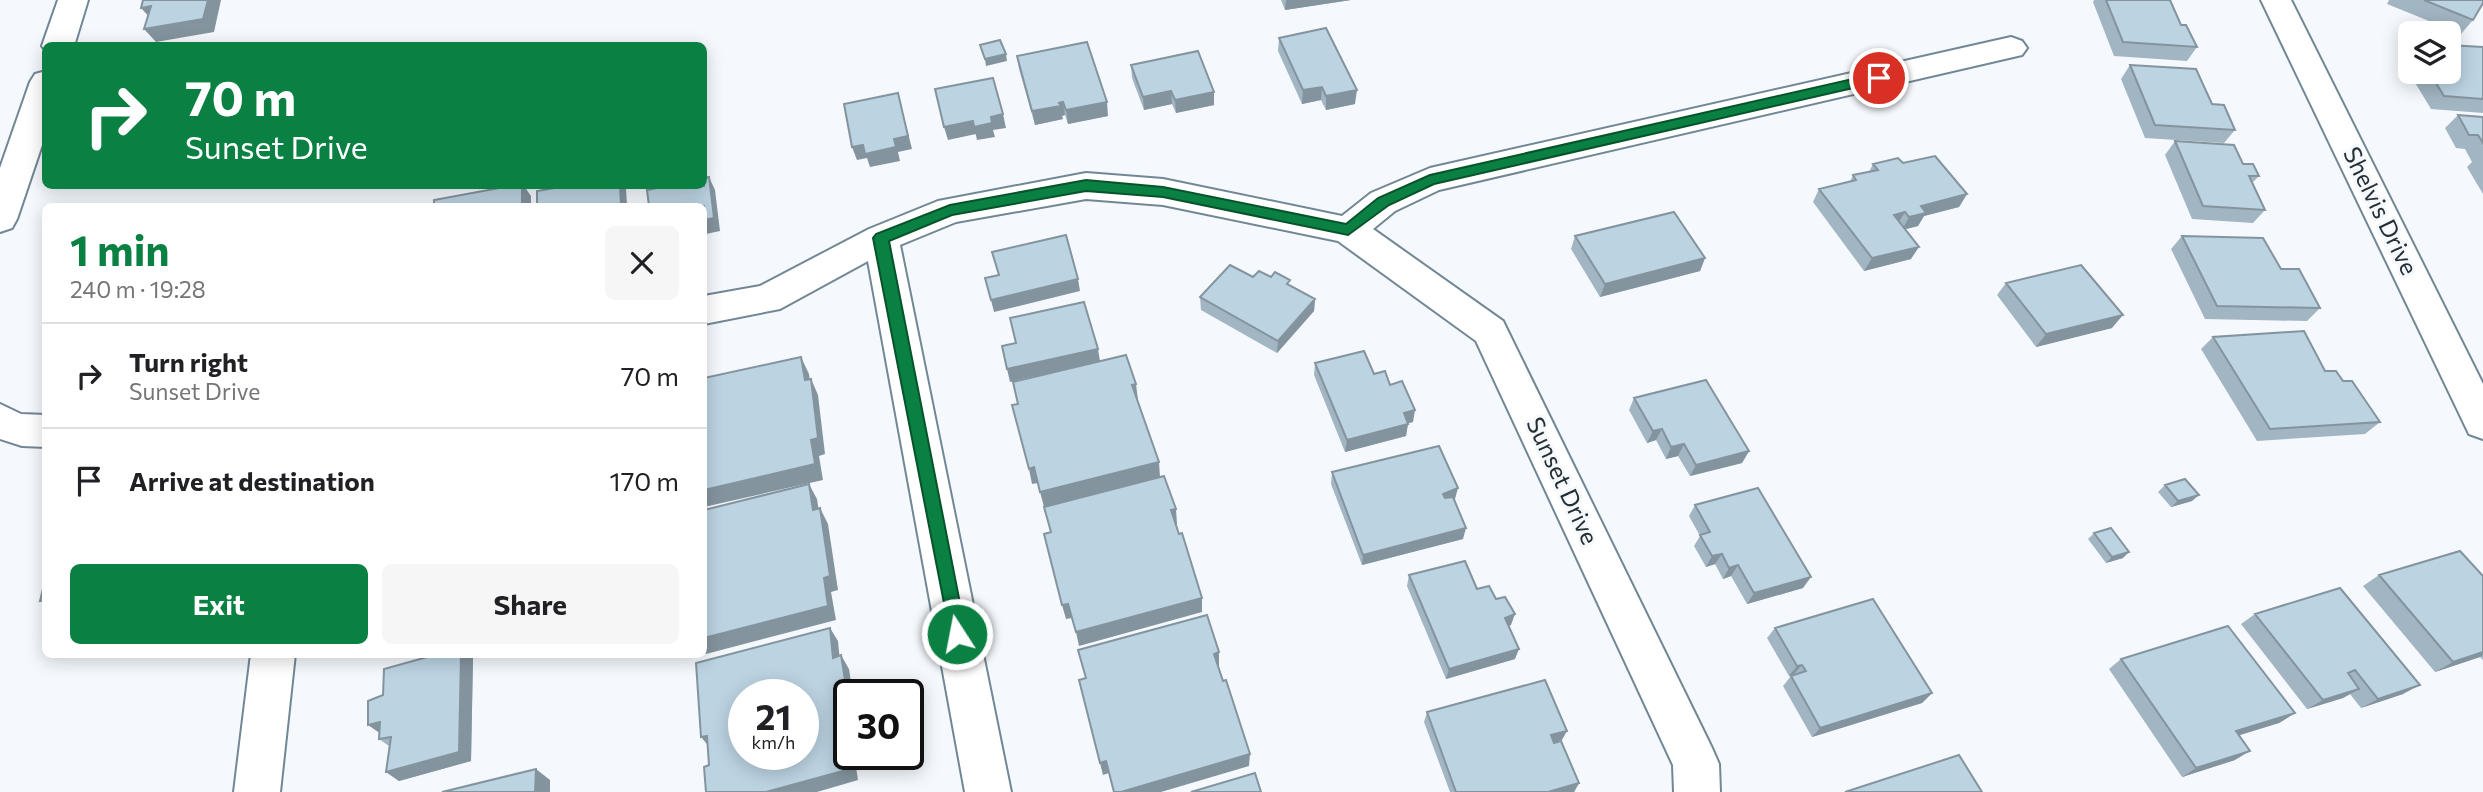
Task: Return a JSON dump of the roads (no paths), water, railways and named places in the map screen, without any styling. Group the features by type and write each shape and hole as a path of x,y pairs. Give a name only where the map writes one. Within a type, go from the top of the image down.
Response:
{"street":[{"path":"59,42 73,0"},
{"name":"Shelvis Drive","path":"2276,0 2483,423"},
{"path":"1348,230 1384,202 1430,180 2011,48"},
{"path":"0,219 42,94"},
{"name":"Sunset Drive","path":"707,309 767,299 881,238 950,210 1086,186 1163,192 1348,230 1490,331 1696,764 1697,792"},
{"path":"881,238 988,792"},
{"path":"0,420 6,425 30,432 42,431"},
{"path":"257,792 273,658"}]}
